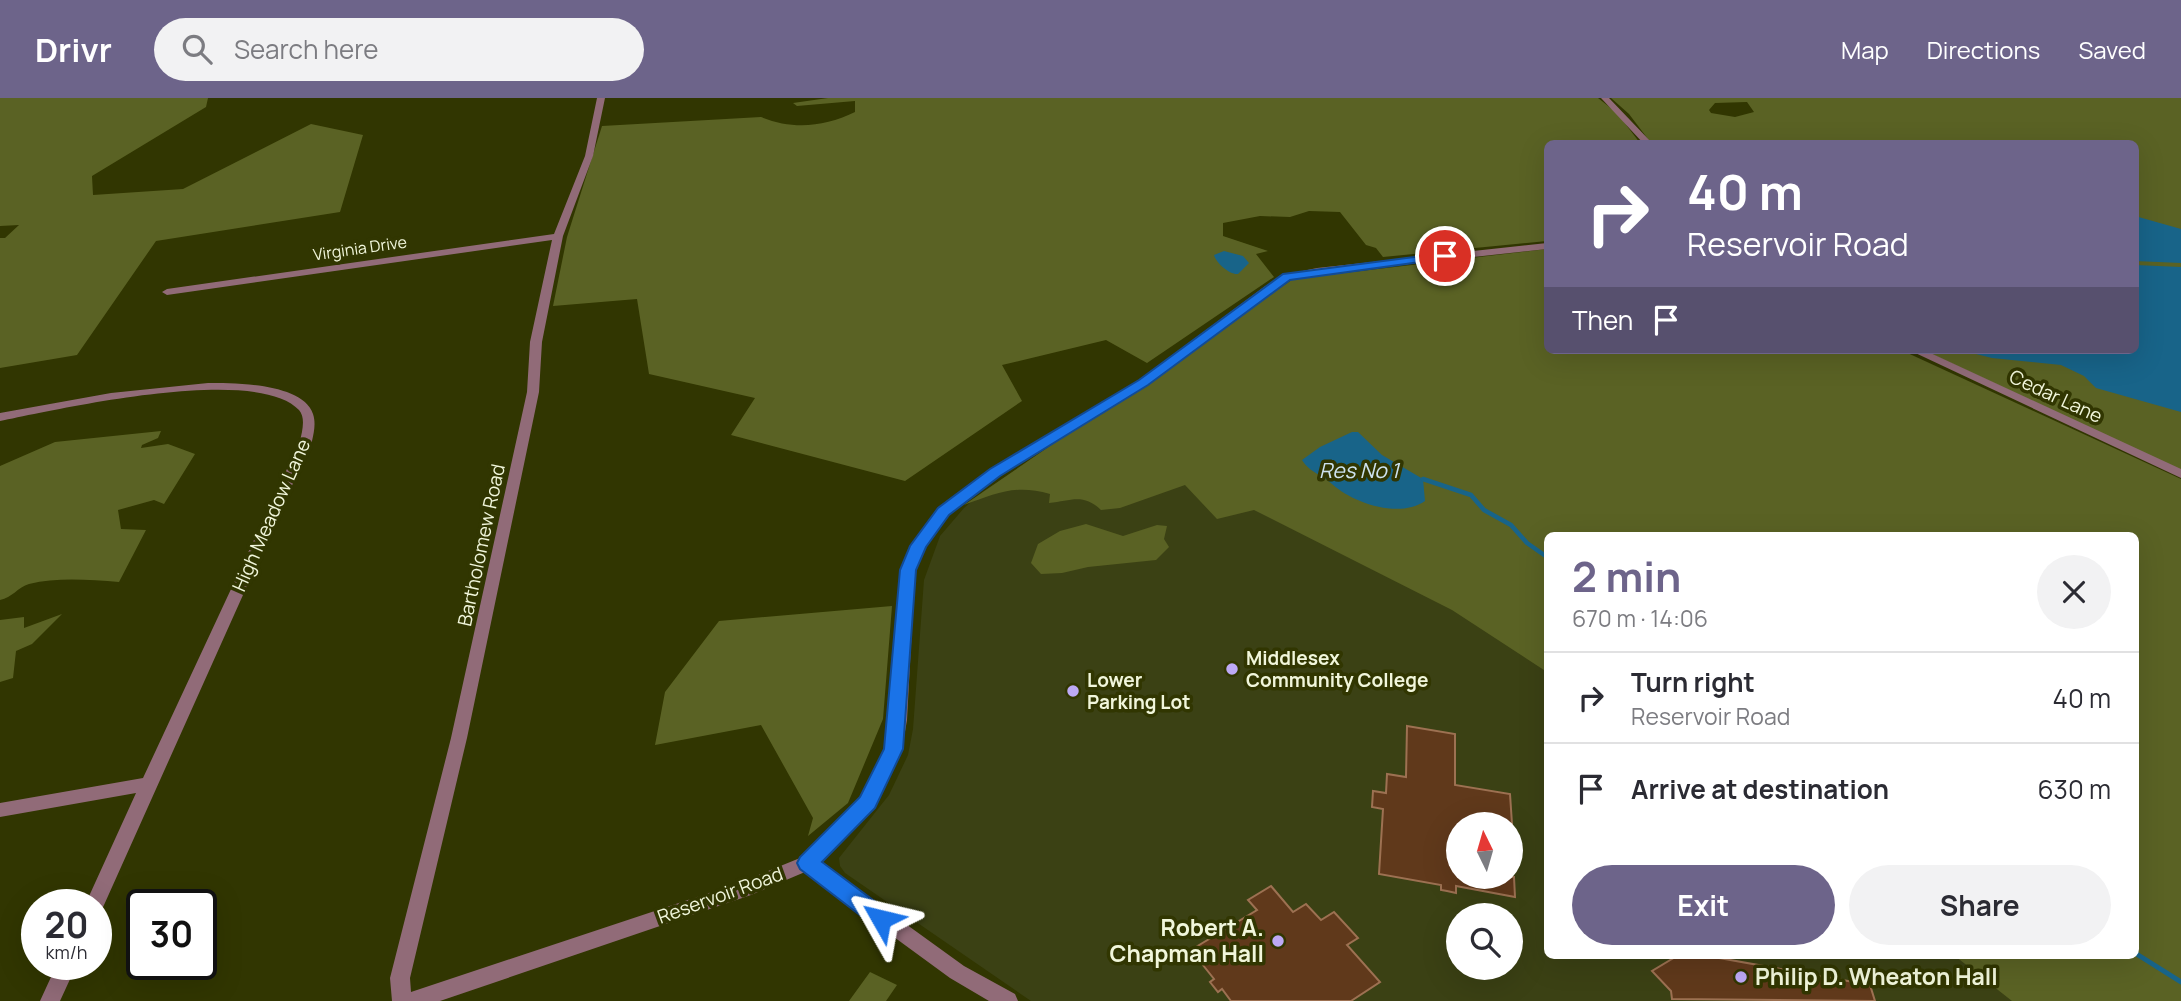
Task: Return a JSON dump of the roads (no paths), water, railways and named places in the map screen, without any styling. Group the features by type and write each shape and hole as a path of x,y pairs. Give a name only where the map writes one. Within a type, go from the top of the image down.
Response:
{"street":[{"name":"Bartholomew Road","path":"402,1001 400,978 459,738 513,492 533,393 536,342 558,236 589,156 601,98"},
{"path":"1605,98 1645,140"},
{"name":"Virginia Drive","path":"167,292 558,236"},
{"name":"Reservoir Road","path":"412,1001 744,889 807,863 867,803 894,749 899,720 908,570 926,534 944,512 968,491 1143,382 1287,277 1330,269 1544,246"},
{"name":"Cedar Lane","path":"1924,354 2181,474"},
{"name":"High Meadow Lane","path":"0,417 170,389 238,384 289,397 305,409 309,424 306,441 101,889"},
{"path":"0,810 149,784"},
{"path":"807,863 946,964 1008,1001"},
{"path":"50,1001 60,980"}],"water":[{"path":"2139,217 2181,229 2181,263 2139,261"},
{"path":"1224,251 1243,256 1249,263 1238,274 1231,273 1220,265 1214,255"},
{"path":"2139,265 2181,267 2181,412 2096,388 2084,376 2061,365 1976,354 2139,354"},
{"name":"Res No 1","path":"1352,432 1358,432 1382,455 1423,479 1425,501 1402,509 1390,509 1364,502 1341,491 1302,460 1320,447"}],"waterway":[{"path":"1423,479 1471,495 1484,510 1511,525 1527,543 1544,555"},
{"path":"2139,956 2181,982"}],"place":[{"name":"Middlesex Community College","path":"1232,669"},
{"name":"Lower Parking Lot","path":"1073,691"},
{"name":"Robert A. Chapman Hall","path":"1278,941"},
{"name":"Philip D. Wheaton Hall","path":"1741,977"}]}
